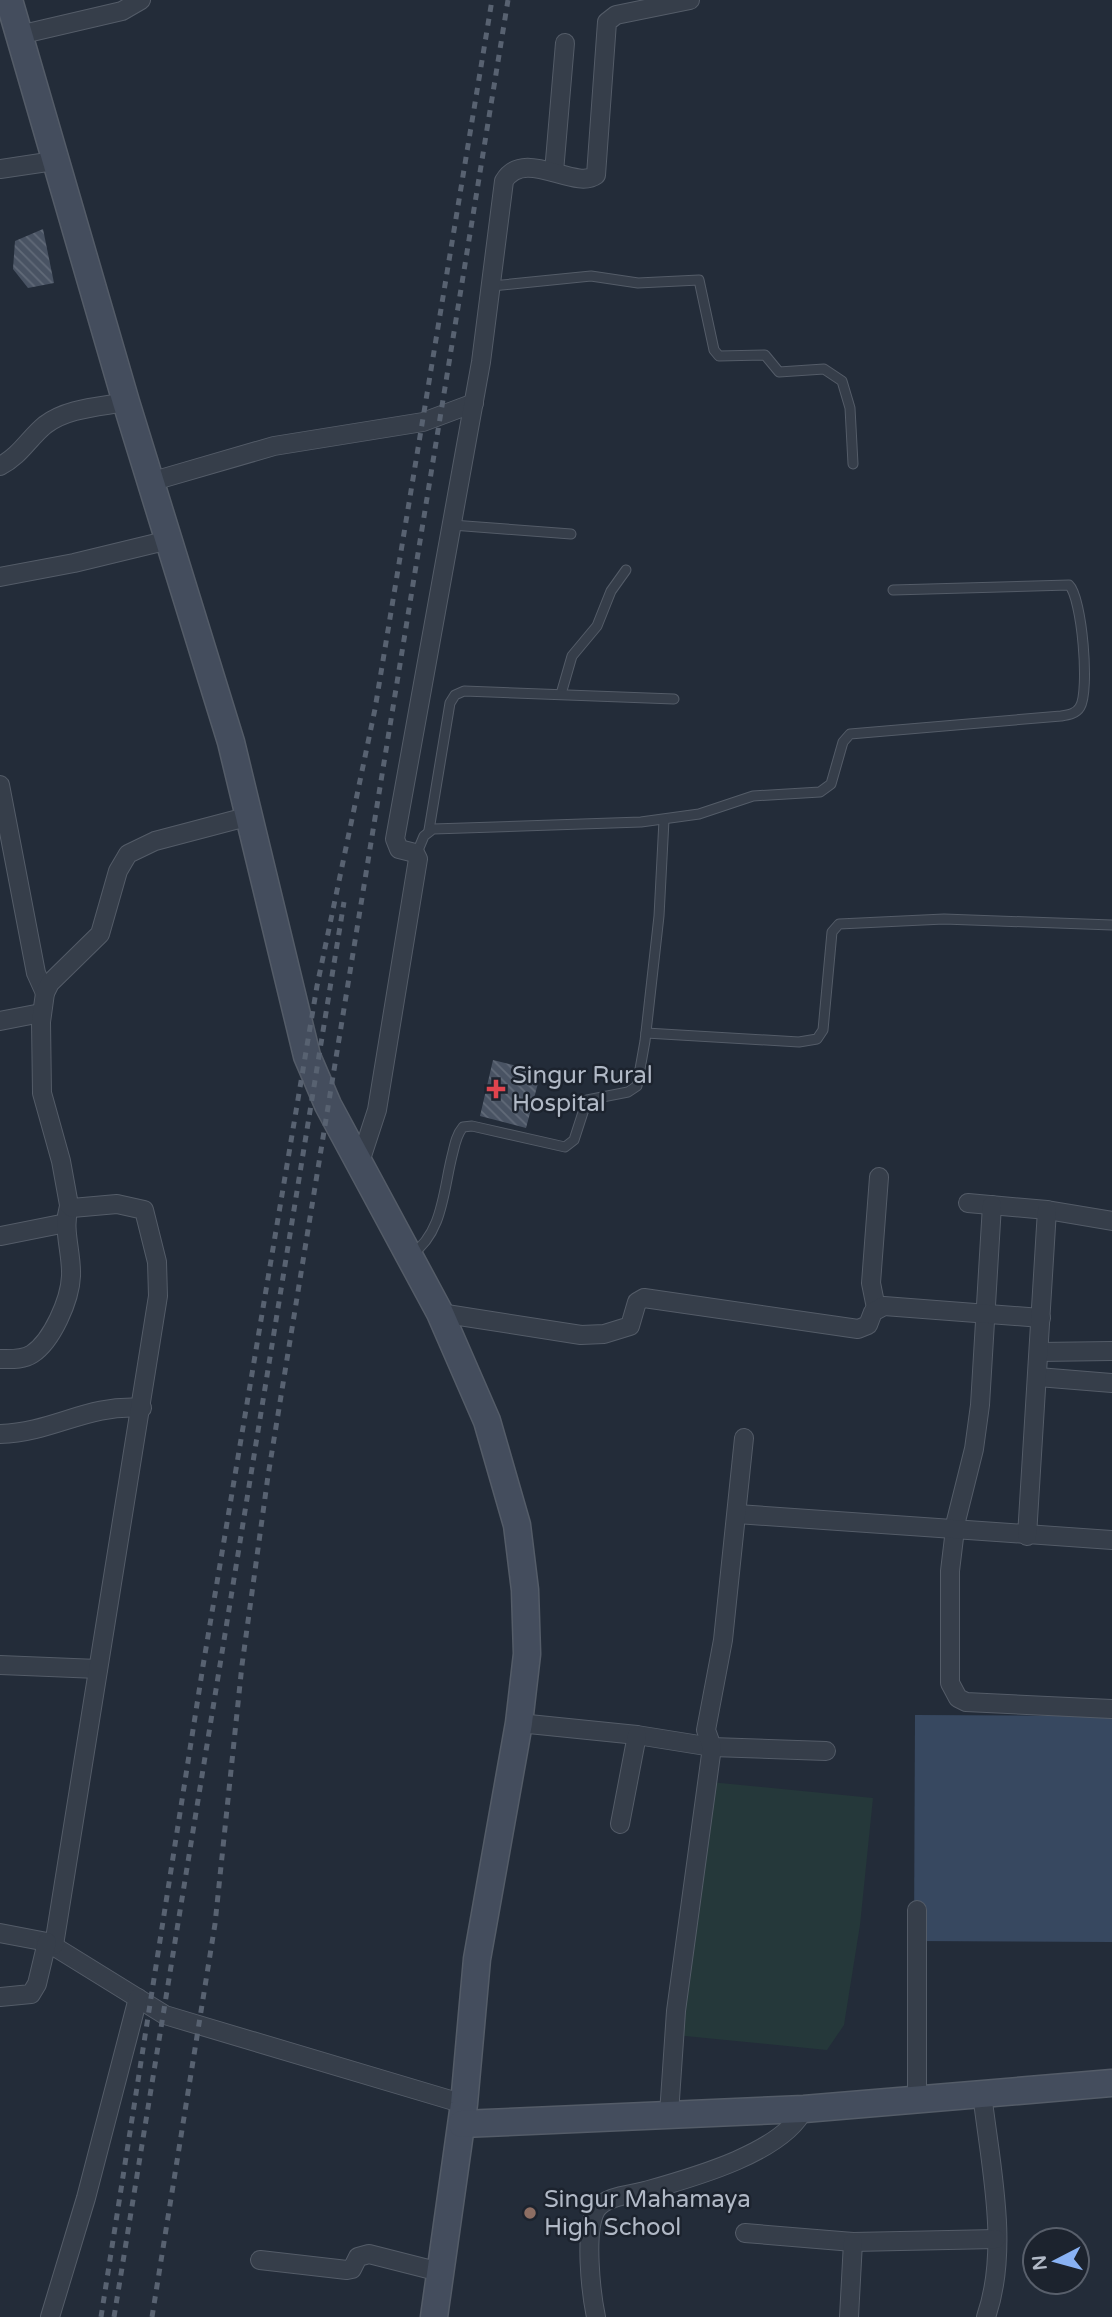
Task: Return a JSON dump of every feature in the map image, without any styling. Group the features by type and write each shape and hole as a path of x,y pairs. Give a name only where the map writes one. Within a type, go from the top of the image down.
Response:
{"main road":[{"path":"9,0 125,402 219,702 250,816 307,1056 328,1105 440,1313 487,1421 517,1525 528,1634 519,1723 477,1959 463,2114 434,2317"},
{"path":"463,2114 669,2114 804,2109 1112,2082"}],"street":[{"path":"19,36 122,11 141,0"},
{"path":"360,1162 376,1110 387,1053 416,855 399,849 395,839 474,403 492,286 503,188 507,176 521,169 554,172 587,180 596,175 607,22 616,15 690,0"},
{"path":"554,172 565,43"},
{"path":"0,169 54,161"},
{"path":"0,466 16,457 45,425 64,414 125,402"},
{"path":"150,482 274,446 423,422 474,403"},
{"path":"0,577 74,563 169,540"},
{"path":"0,785 36,973 45,993"},
{"path":"0,1359 21,1358 35,1351 52,1329 64,1305 71,1277 61,1161 42,1093 41,1013 45,993 50,984 100,934 118,871 128,855 155,841 250,816"},
{"path":"0,1021 41,1013"},
{"path":"440,1313 582,1335 604,1334 630,1326 637,1302 644,1298 858,1329 868,1325 876,1308 871,1283 878,1177"},
{"path":"968,1203 1047,1210 1112,1221"},
{"path":"0,1997 31,1994 51,1943 142,1408 158,1278 147,1213 137,1206 128,1204 72,1208 67,1214 1,1236"},
{"path":"992,1205 977,1426 954,1530 948,1602 950,1684 958,1698 966,1702 1112,1709"},
{"path":"1027,1536 1047,1210"},
{"path":"876,1308 884,1306 1041,1318"},
{"path":"1039,1352 1112,1351"},
{"path":"1038,1377 1112,1383"},
{"path":"0,1434 34,1432 109,1407 142,1408"},
{"path":"669,2114 676,2011 712,1747 706,1730 723,1640 744,1438"},
{"path":"737,1514 1027,1536 1112,1539"},
{"path":"0,1665 98,1670"},
{"path":"519,1723 637,1735 712,1747 826,1751"},
{"path":"620,1824 637,1735"},
{"path":"916,1910 917,2098"},
{"path":"0,1933 51,1943 165,2015 463,2114"},
{"path":"50,2317 86,2198 138,1998"},
{"path":"982,2093 996,2239 995,2284 986,2317"},
{"path":"596,2317 591,2284 591,2244 598,2208 610,2200 670,2183 763,2146 789,2131 804,2109"},
{"path":"745,2234 853,2242 996,2239"},
{"path":"849,2317 853,2242"},
{"path":"260,2260 346,2270 352,2269 358,2257 369,2255 440,2272"}],"lane":[{"path":"492,286 590,276 638,284 699,280 715,350 719,356 765,355 779,372 824,369 842,381 850,408 853,464"},
{"path":"452,525 571,534"},
{"path":"561,694 572,656 597,626 611,591 626,570"},
{"path":"429,830 602,826 664,820 706,813 753,796 820,792 831,784 843,742 850,734 1061,716 1075,713 1080,708 1085,682 1077,598 1069,585 893,590"},
{"path":"416,855 429,830 450,703 455,695 464,691 674,699"},
{"path":"409,1256 427,1242 435,1228 460,1130 471,1126 569,1146 574,1140 587,1100 628,1092 637,1086 646,1033 662,881 664,820"},
{"path":"646,1033 799,1042 817,1039 824,1030 832,932 839,924 944,919 1112,925"}],"shaded area":[{"path":"700,1781 873,1798 860,1925 844,2025 827,2050 675,2035"}],"water":[{"path":"915,1715 1112,1716 1112,1942 914,1941"}],"building":[{"path":"43,229 54,283 28,288 13,269 15,241"},
{"path":"493,1060 541,1072 526,1128 480,1116"}],"railway":[{"path":"101,2317 203,1666 317,986 375,709 492,0"},
{"path":"152,2317 215,1924 242,1665 268,1476 508,0"},
{"path":"114,2317 344,902"}],"place":[{"name":"Singur Rural Hospital","path":"496,1089"},
{"name":"Singur Mahamaya High School","path":"530,2213"}]}
